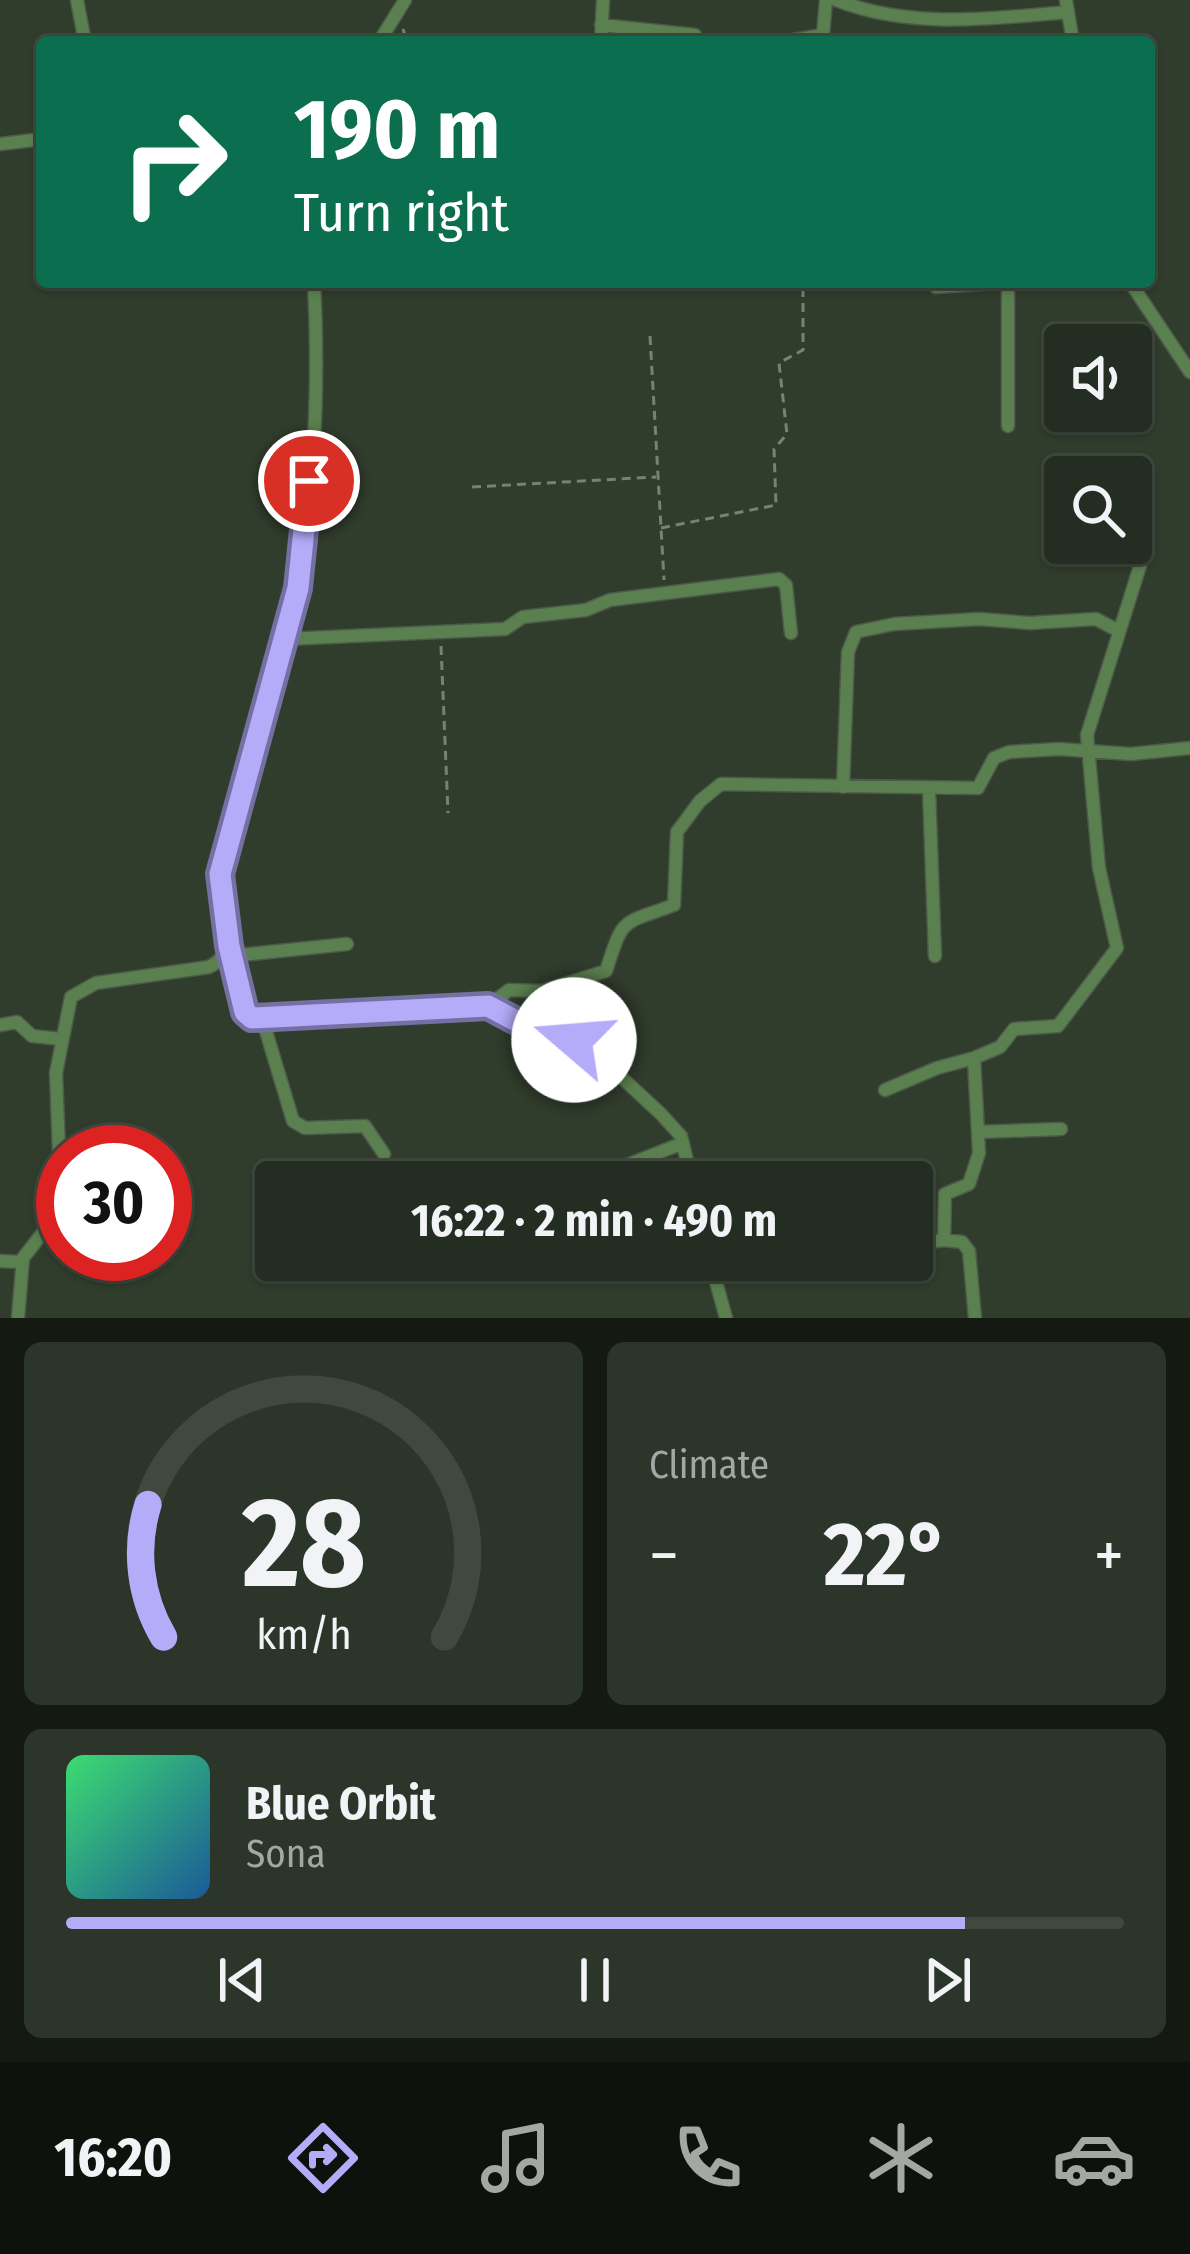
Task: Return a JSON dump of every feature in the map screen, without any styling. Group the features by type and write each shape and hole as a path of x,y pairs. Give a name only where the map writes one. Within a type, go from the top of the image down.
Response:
{"street":[{"path":"77,0 84,36"},
{"path":"383,36 405,0"},
{"path":"601,36 603,0"},
{"path":"817,36 823,35 826,0"},
{"path":"836,0 866,10 962,21 1066,6 1072,36"},
{"path":"601,25 695,35"},
{"path":"0,144 36,140"},
{"path":"314,288 317,334 308,511 286,639 221,865 230,951 245,1012 252,1018 488,1006 508,991 542,991 606,971 613,943 633,918 674,905 677,832 713,788 732,782 978,788 994,758 1009,752 1131,754 1190,748"},
{"path":"1008,288 1008,426"},
{"path":"1130,288 1190,372"},
{"path":"885,1090 1000,1047 1014,1029 1058,1026 1117,948 1102,884 1088,735 1140,566"},
{"path":"286,639 505,629 524,617 783,579 791,633"},
{"path":"843,787 848,652 856,632 894,624 979,619 1030,623 1096,619 1117,630"},
{"path":"929,789 935,956"},
{"path":"19,1318 23,1262 61,1203 55,1108 68,1004 85,986 209,967 230,951 347,944"},
{"path":"488,1006 509,1020 570,1029 578,1067 620,1076 662,1114 683,1142 687,1161"},
{"path":"262,1018 293,1120 305,1128 365,1126 384,1154"},
{"path":"0,1025 17,1022 32,1036 62,1039"},
{"path":"944,1240 942,1198 973,1180 979,1163 974,1058"},
{"path":"978,1132 1061,1129"},
{"path":"636,1161 683,1142"},
{"path":"933,1241 967,1246 975,1318"},
{"path":"0,1262 23,1262"},
{"path":"716,1281 726,1318"}],"path":[{"path":"661,528 776,505 774,449 787,434 779,363 803,350 803,288"},
{"path":"650,336 665,593"},
{"path":"472,487 658,477"},
{"path":"440,632 448,813"}],"route":[{"path":"309,481 298,588 220,874 229,946 245,1012 252,1018 488,1006 520,1023 564,1026 574,1040"}]}
